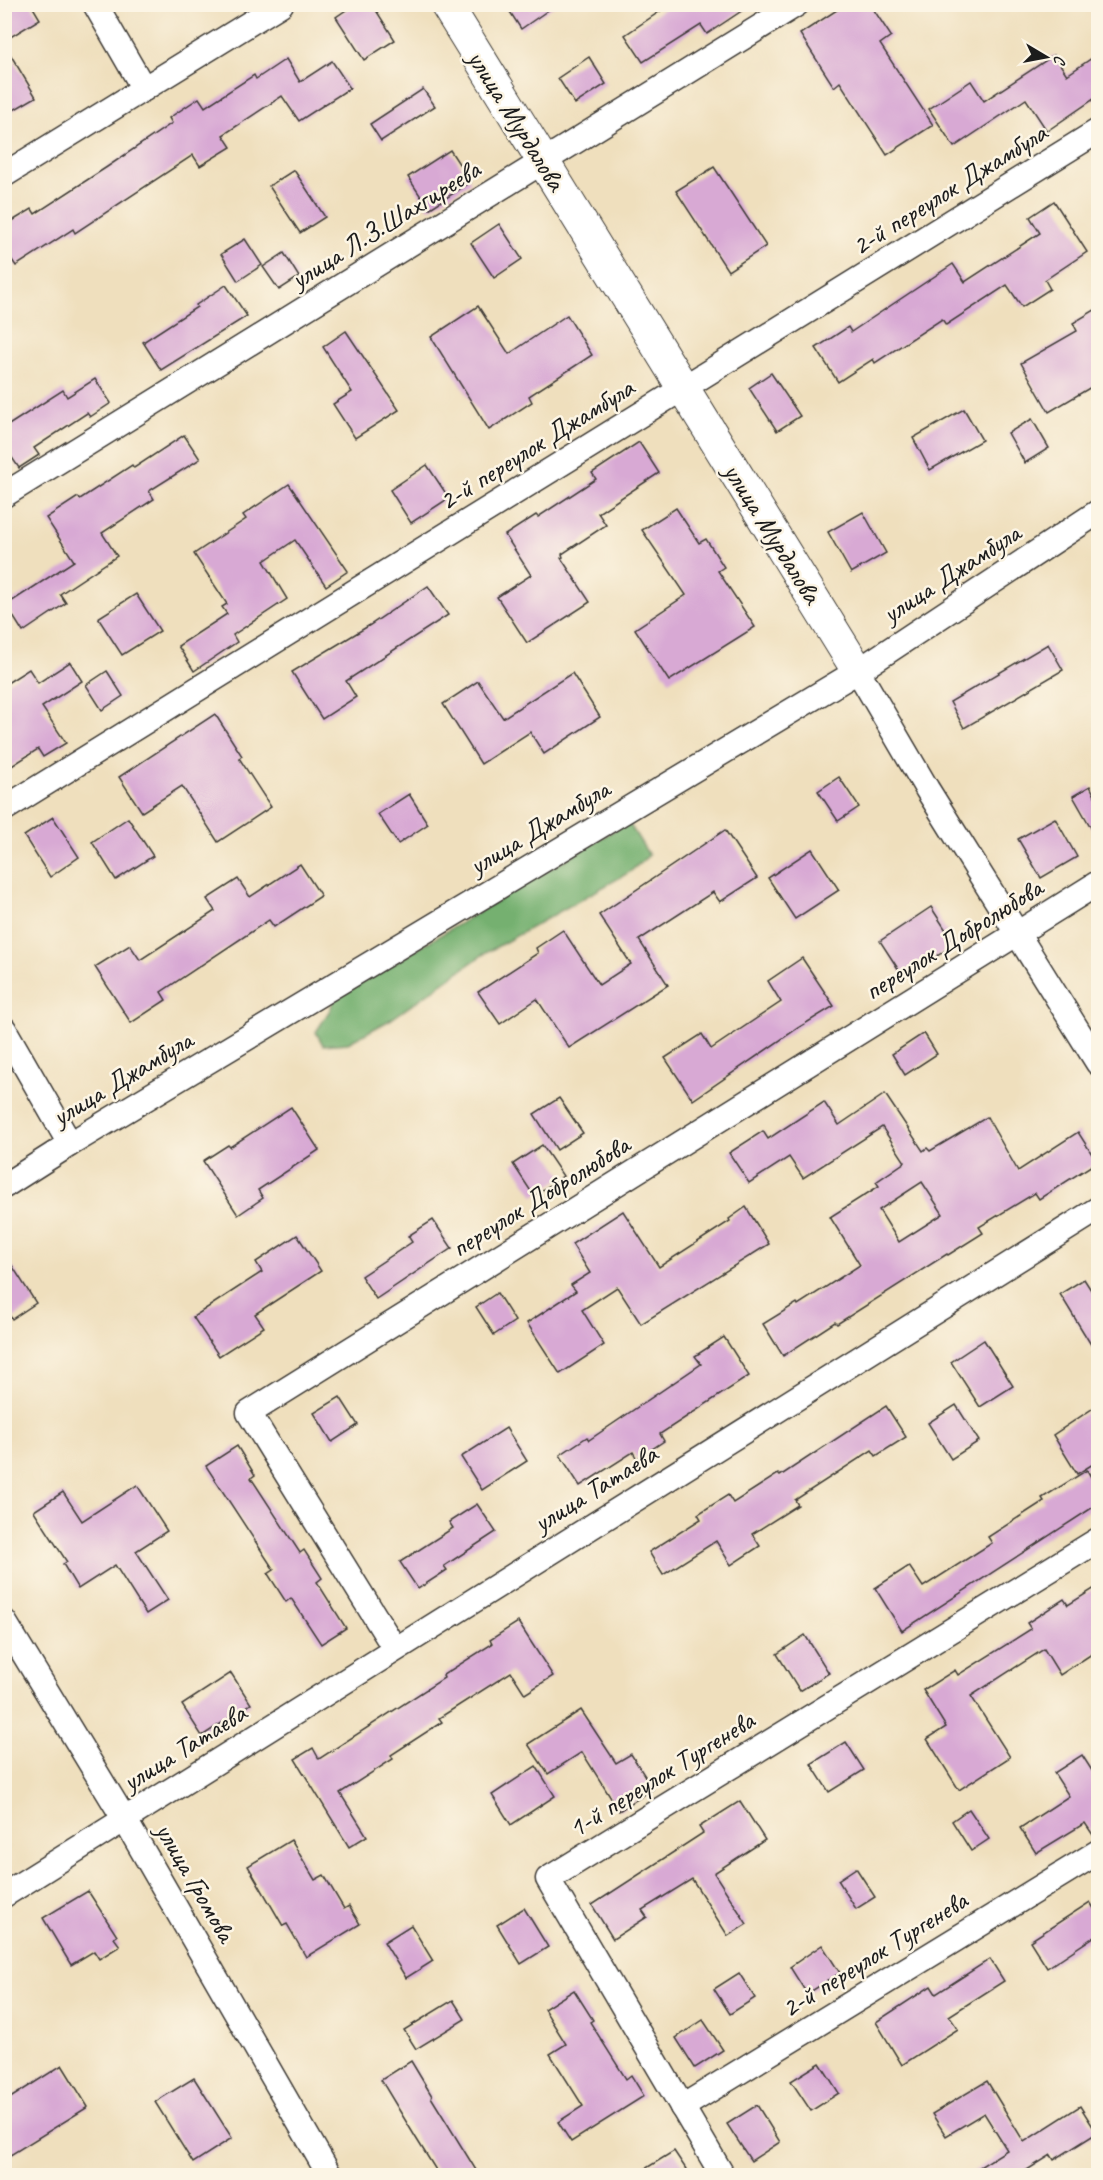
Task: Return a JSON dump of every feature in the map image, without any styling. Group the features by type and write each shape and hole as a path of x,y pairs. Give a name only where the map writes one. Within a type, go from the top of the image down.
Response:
{"street":[{"path":"95,4 144,89"},
{"path":"4,175 281,4"},
{"name":"улица Мурдалова","path":"446,4 858,670 927,789 1098,1063"},
{"name":"улица Л.З.Шахгиреева","path":"4,495 797,4"},
{"name":"2-й переулок Джамбула","path":"4,809 1098,131"},
{"name":"улица Джамбула","path":"4,1186 70,1144 858,670 1098,512"},
{"name":"переулок Добролюбова","path":"395,1648 249,1413 1098,883"},
{"path":"4,1029 70,1144"},
{"name":"улица Татаева","path":"4,1895 1098,1209"},
{"name":"1-й переулок Тургенева","path":"723,2175 548,1879 1098,1540"},
{"name":"улица Громова","path":"4,1621 125,1820 330,2175"},
{"name":"2-й переулок Тургенева","path":"682,2107 1098,1852"}],"green space":[{"path":"628,822 649,855 630,872 484,954 390,1020 348,1043 323,1045 316,1032 334,999"}],"building":[{"path":"4,4 31,4 40,19 4,41"},
{"path":"355,4 372,4 395,40 364,60 336,17"},
{"path":"505,4 557,4 521,29"},
{"path":"671,4 752,4 707,34 701,25 643,62 625,35"},
{"path":"846,4 870,4 891,36 880,44 933,125 887,155 840,82 834,87 800,34"},
{"path":"4,44 36,97 12,111 4,99"},
{"path":"1098,54 1098,96 1047,131 1026,99 954,147 929,109 971,81 984,101 1054,55 1067,75"},
{"path":"589,57 606,84 575,104 558,78"},
{"path":"286,59 300,82 332,61 350,88 299,121 282,96 223,135 231,147 200,166 193,155 75,233 73,229 16,266 4,248 4,226 32,209 35,214 107,167 172,123 169,118 199,98 205,107 254,75 256,79"},
{"path":"423,89 435,106 381,141 370,124"},
{"path":"450,150 471,182 429,209 408,177"},
{"path":"714,167 766,246 728,271 676,191"},
{"path":"294,170 325,217 300,233 269,186"},
{"path":"1054,201 1087,252 1045,280 1050,289 1022,307 1007,285 946,325 942,319 875,363 873,359 838,382 816,348 848,327 851,332 953,264 965,282 1040,233 1030,217"},
{"path":"499,224 522,259 494,278 471,243"},
{"path":"245,239 262,265 238,281 221,254"},
{"path":"284,253 299,277 279,290 263,267"},
{"path":"226,285 247,316 161,370 143,342"},
{"path":"478,306 509,354 567,315 592,355 529,396 532,402 489,430 431,337"},
{"path":"1098,308 1098,383 1049,412 1021,363 1077,331 1073,323"},
{"path":"346,331 399,410 355,438 333,404 352,392 323,347"},
{"path":"771,373 800,416 777,431 749,388"},
{"path":"95,379 111,403 90,417 87,413 34,448 39,455 19,468 4,446 4,428 63,390 67,397"},
{"path":"964,409 982,440 930,470 913,438"},
{"path":"1032,419 1049,448 1025,463 1008,433"},
{"path":"184,435 200,459 149,491 154,499 102,533 117,556 60,594 66,603 23,632 6,605 74,561 46,518 132,465 134,468"},
{"path":"639,442 659,473 598,513 606,525 562,554 561,558 590,602 527,643 497,597 531,575 505,535 536,515 538,517 596,479 592,473"},
{"path":"427,465 449,498 411,523 390,490"},
{"path":"289,484 348,571 326,586 295,540 264,561 287,599 233,635 237,642 194,671 178,646 227,614 222,607 227,604 194,554 246,519 243,515"},
{"path":"676,508 699,543 706,539 724,567 718,571 755,627 669,681 635,629 686,595 642,530"},
{"path":"863,512 886,553 851,573 828,532"},
{"path":"428,586 448,615 346,681 356,697 322,719 292,672 370,625"},
{"path":"136,594 160,631 122,655 98,618"},
{"path":"1048,644 1063,670 964,728 950,702"},
{"path":"70,662 82,681 42,707 66,743 43,757 38,749 4,771 4,685 29,669 38,683"},
{"path":"107,671 123,696 102,710 86,685"},
{"path":"572,673 600,717 544,754 530,732 481,764 443,704 478,681 503,718"},
{"path":"215,714 242,756 239,758 271,807 218,842 182,786 142,812 119,777"},
{"path":"839,777 859,807 838,821 818,791"},
{"path":"1090,786 1098,802 1098,840 1073,796"},
{"path":"409,794 428,824 398,844 378,814"},
{"path":"53,817 79,857 50,877 24,836"},
{"path":"128,818 153,856 116,880 92,842"},
{"path":"1055,818 1077,857 1041,878 1018,839"},
{"path":"725,830 757,878 720,902 713,892 639,940 668,985 569,1048 537,999 500,1024 478,992 538,953 536,948 563,930 599,985 631,964 599,915"},
{"path":"812,849 839,890 795,919 768,878"},
{"path":"300,864 321,896 274,927 269,920 161,992 166,1000 131,1023 95,967 130,945 140,960 215,911 207,899 238,879 250,897"},
{"path":"931,907 955,944 904,978 880,941"},
{"path":"802,958 834,1006 693,1100 665,1058 702,1034 711,1049 781,1002 768,981"},
{"path":"924,1033 937,1054 905,1075 892,1054"},
{"path":"885,1094 923,1151 927,1148 930,1151 987,1117 1018,1171 1078,1132 1097,1162 1039,1199 1035,1193 979,1227 983,1233 783,1356 763,1324 797,1303 798,1305 860,1265 830,1217 879,1186 876,1182 905,1162 882,1127 803,1178 789,1157 749,1183 729,1153 763,1131 768,1139 824,1102 839,1125","holes":["922,1182 943,1214 899,1242 879,1210"]},
{"path":"559,1098 583,1133 557,1150 534,1114"},
{"path":"291,1107 319,1150 258,1190 263,1198 238,1215 203,1161 228,1145 230,1147"},
{"path":"542,1145 563,1176 534,1196 513,1164"},
{"path":"746,1207 769,1244 641,1324 617,1287 582,1310 604,1345 560,1374 527,1323 576,1291 571,1285 590,1273 572,1244 623,1211 659,1267 730,1221 729,1219"},
{"path":"433,1220 452,1248 376,1299 361,1276 412,1242 408,1236"},
{"path":"297,1235 321,1271 255,1314 264,1327 219,1356 193,1317 262,1272 256,1262"},
{"path":"4,1253 36,1303 12,1319 4,1308"},
{"path":"1084,1279 1098,1301 1098,1356 1060,1294"},
{"path":"497,1293 515,1321 494,1335 476,1307"},
{"path":"724,1337 749,1376 660,1434 664,1441 637,1459 633,1452 580,1486 560,1455 587,1437 589,1440 701,1364 695,1356"},
{"path":"984,1340 1013,1386 980,1407 951,1362"},
{"path":"340,1397 358,1425 332,1442 314,1413"},
{"path":"956,1405 979,1441 951,1459 928,1423"},
{"path":"1098,1405 1098,1461 1077,1474 1053,1435"},
{"path":"886,1406 906,1437 876,1456 872,1450 795,1500 798,1505 752,1534 760,1546 731,1565 716,1541 663,1575 649,1552 701,1519 698,1514 728,1495 733,1503 778,1474 780,1476"},
{"path":"506,1428 527,1461 482,1490 461,1457"},
{"path":"237,1446 255,1475 251,1478 300,1553 304,1550 322,1578 317,1582 346,1628 321,1644 291,1598 286,1602 268,1574 274,1570 206,1466"},
{"path":"1087,1470 1098,1489 1098,1504 902,1631 875,1588 909,1566 923,1587 992,1543 988,1537 1044,1501 1042,1498"},
{"path":"137,1485 167,1531 136,1551 168,1600 146,1614 115,1565 78,1589 63,1564 67,1562 34,1511 63,1492 82,1521"},
{"path":"477,1504 496,1532 444,1566 447,1570 418,1589 400,1562 453,1528 449,1522"},
{"path":"1098,1586 1098,1650 1060,1675 1044,1649 971,1696 1010,1757 959,1790 927,1739 946,1727 923,1690 955,1670 958,1675 1031,1629 1027,1623 1064,1599 1068,1605"},
{"path":"518,1622 553,1676 525,1694 511,1672 439,1718 442,1722 391,1755 393,1759 340,1793 367,1836 349,1847 295,1759 313,1748 319,1759 444,1678 443,1675 492,1644 490,1640"},
{"path":"805,1635 829,1673 800,1691 777,1654"},
{"path":"231,1673 251,1704 202,1736 182,1705"},
{"path":"581,1710 616,1763 631,1754 653,1789 619,1811 582,1752 548,1774 528,1744"},
{"path":"846,1742 864,1770 829,1792 811,1764"},
{"path":"1082,1755 1098,1780 1098,1838 1095,1838 1085,1823 1036,1853 1020,1828 1069,1796 1054,1773"},
{"path":"536,1766 555,1796 511,1825 492,1795"},
{"path":"740,1801 765,1840 714,1873 747,1924 728,1936 692,1879 642,1910 647,1917 613,1939 592,1905 703,1833 699,1827"},
{"path":"969,1809 989,1839 971,1851 952,1821"},
{"path":"291,1840 315,1880 324,1875 344,1909 349,1906 360,1924 306,1957 287,1924 283,1926 248,1866"},
{"path":"856,1868 875,1897 856,1909 838,1880"},
{"path":"88,1891 117,1936 114,1938 120,1946 99,1959 94,1951 71,1965 43,1918"},
{"path":"1090,1902 1098,1915 1098,1934 1047,1968 1030,1941"},
{"path":"524,1908 548,1947 521,1964 497,1925"},
{"path":"411,1925 433,1961 406,1978 384,1942"},
{"path":"822,1945 840,1973 807,1994 790,1967"},
{"path":"990,1959 1004,1981 949,2016 958,2029 902,2065 876,2022 931,1986 936,1994"},
{"path":"739,1973 755,1998 730,2014 714,1989"},
{"path":"574,1990 593,2020 590,2022 626,2079 631,2075 644,2096 571,2142 558,2122 583,2106 550,2054 566,2044 544,2009"},
{"path":"453,2000 465,2019 416,2049 404,2030"},
{"path":"703,2020 723,2050 695,2068 676,2038"},
{"path":"411,2061 479,2175 439,2175 381,2080"},
{"path":"820,2063 839,2093 811,2111 791,2081"},
{"path":"62,2065 88,2107 4,2159 4,2102"},
{"path":"194,2078 232,2138 193,2163 155,2102"},
{"path":"987,2081 1024,2142 1080,2106 1097,2133 1054,2160 1051,2155 1019,2175 967,2175 1007,2150 984,2113 946,2136 932,2114"},
{"path":"757,2105 780,2142 751,2161 727,2124"},
{"path":"674,2151 690,2175 635,2175"}]}
